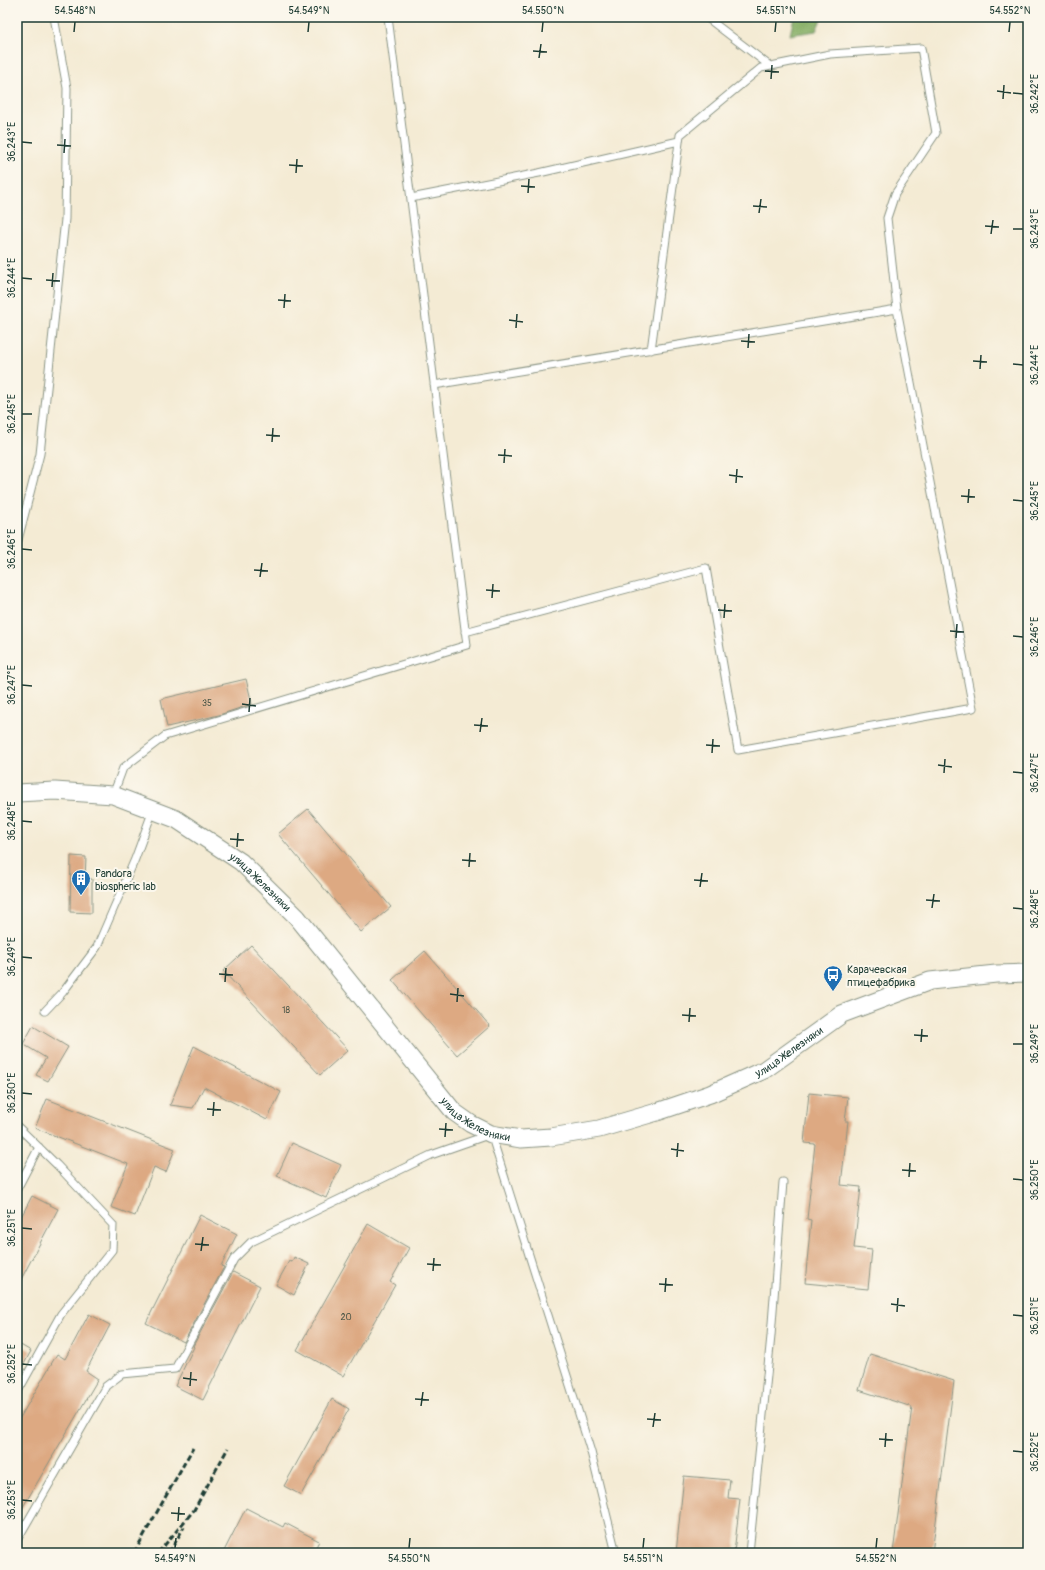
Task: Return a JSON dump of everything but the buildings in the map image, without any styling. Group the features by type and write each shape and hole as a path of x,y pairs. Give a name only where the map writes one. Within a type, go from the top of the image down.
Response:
{"street":[{"name":"улица Железняки","path":"17,794 55,791 113,795 176,819 241,862 297,917 454,1112 471,1124 491,1134 522,1138 551,1137 599,1129 657,1112 710,1094 764,1070 842,1014 930,981 996,974 1028,973"}],"lane":[{"path":"17,544 40,454 65,219 67,88 54,17"},
{"path":"113,795 123,768 165,736 467,645 388,17"},
{"path":"706,17 770,66"},
{"path":"465,632 706,568 738,750 973,708 897,309 887,218 896,194 936,133 921,48 830,54 761,68 680,135 651,350"},
{"path":"410,198 539,173 679,141"},
{"path":"434,385 897,309"},
{"path":"45,1011 63,992 97,948 135,859 153,810"},
{"path":"17,1126 114,1225 112,1250 61,1314 17,1393"},
{"path":"17,1540 106,1386 122,1374 175,1369 234,1259 251,1242 431,1155 491,1134 590,1452 616,1553"},
{"path":"17,1189 38,1147"},
{"path":"749,1553 771,1336 783,1182"}],"green space":[{"path":"794,17 822,17 816,31 790,35"}],"railway":[{"path":"134,1553 193,1448"},
{"path":"158,1553 194,1510 228,1448"},
{"path":"169,1553 184,1527"}],"place":[{"name":"Pandora biospheric lab","path":"81,896"},
{"name":"Карачевская птицефабрика","path":"833,992"}]}
